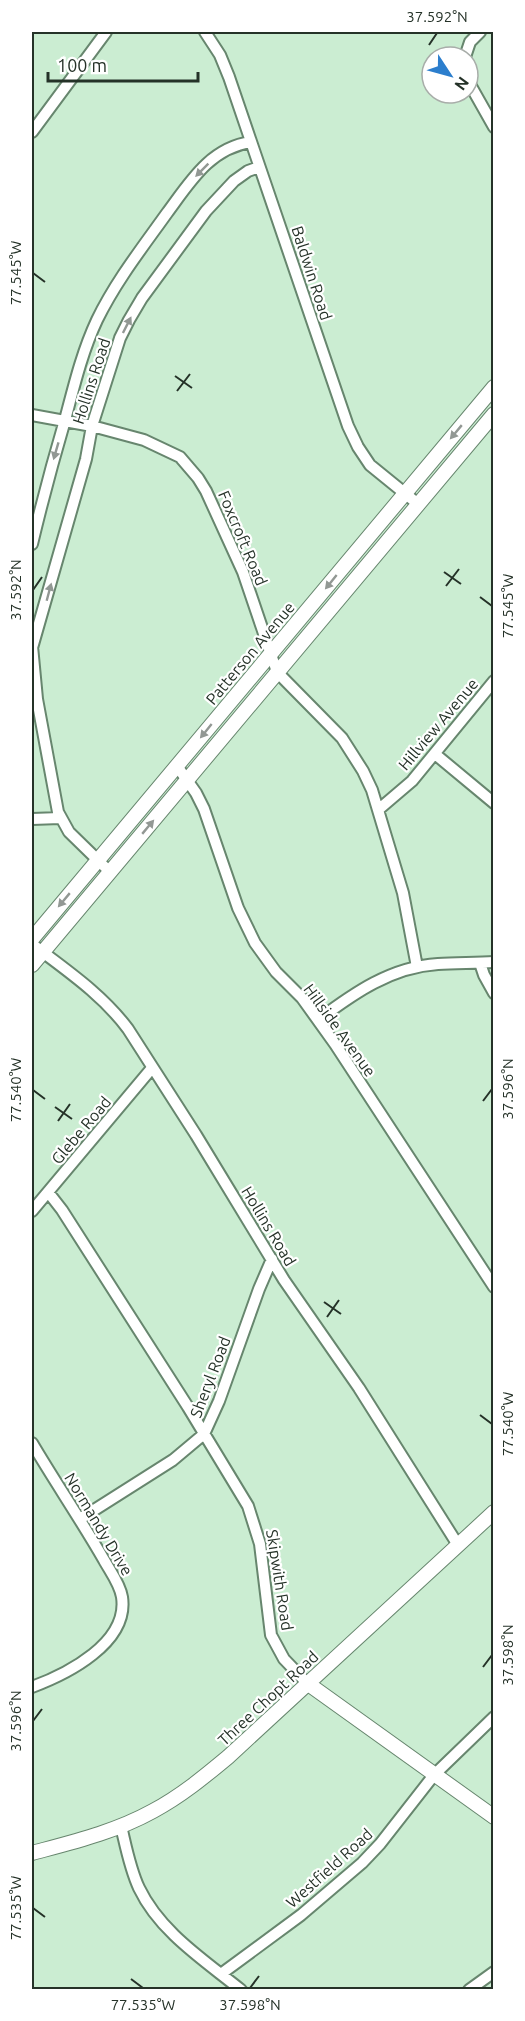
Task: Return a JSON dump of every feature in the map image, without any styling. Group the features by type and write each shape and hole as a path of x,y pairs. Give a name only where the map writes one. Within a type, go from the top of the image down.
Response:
{"main road":[{"name":"Patterson Avenue","path":"32,939 494,387"},
{"name":"Patterson Avenue","path":"32,966 37,948 110,872 494,414"},
{"name":"Three Chopt Road","path":"32,1853 79,1841 121,1826 154,1810 200,1781 494,1512"},
{"name":"Skipwith Road","path":"307,1683 494,1816"}],"street":[{"path":"32,132 106,32"},
{"name":"Baldwin Road","path":"205,32 216,47 229,77 348,426 370,465 418,504"},
{"path":"469,45 480,32"},
{"path":"480,102 494,127"},
{"name":"Hollins Road","path":"32,544 85,350 125,270 194,177 216,155 236,144 251,142"},
{"name":"Hollins Road","path":"110,872 69,832 60,818 37,699 32,647 86,459 92,426 120,338 142,298 221,193 248,171 259,167"},
{"name":"Foxcroft Road","path":"32,416 92,426 144,440 166,449 186,463 206,491 243,572 277,672 342,738 363,771 378,810 403,893 417,967"},
{"name":"Hillview Avenue","path":"378,810 412,781 494,681"},
{"path":"435,754 494,803"},
{"name":"Hillside Avenue","path":"177,766 204,809 244,924 269,963 302,998 335,1044 494,1287"},
{"path":"32,819 60,818"},
{"name":"Hollins Road","path":"37,948 105,1002 128,1029 196,1135 284,1280 359,1388 458,1545"},
{"path":"318,1020 366,986 394,974 438,964 494,962"},
{"path":"480,963 494,993"},
{"name":"Glebe Road","path":"32,1211 152,1068"},
{"name":"Skipwith Road","path":"48,1192 62,1210 248,1506 255,1525 263,1564 268,1625 271,1635 284,1659 307,1683"},
{"name":"Sheryl Road","path":"80,1519 173,1460 204,1434 219,1401 255,1299 272,1259"},
{"name":"Normandy Drive","path":"32,1443 80,1519 119,1586 122,1596 120,1617 110,1637 84,1662 32,1687"},
{"name":"Westfield Road","path":"221,1974 301,1915 362,1863 386,1837 434,1775 494,1717"},
{"path":"121,1826 138,1887 146,1901 166,1927 181,1941 241,1989"},
{"path":"477,1987 494,1972"}]}
